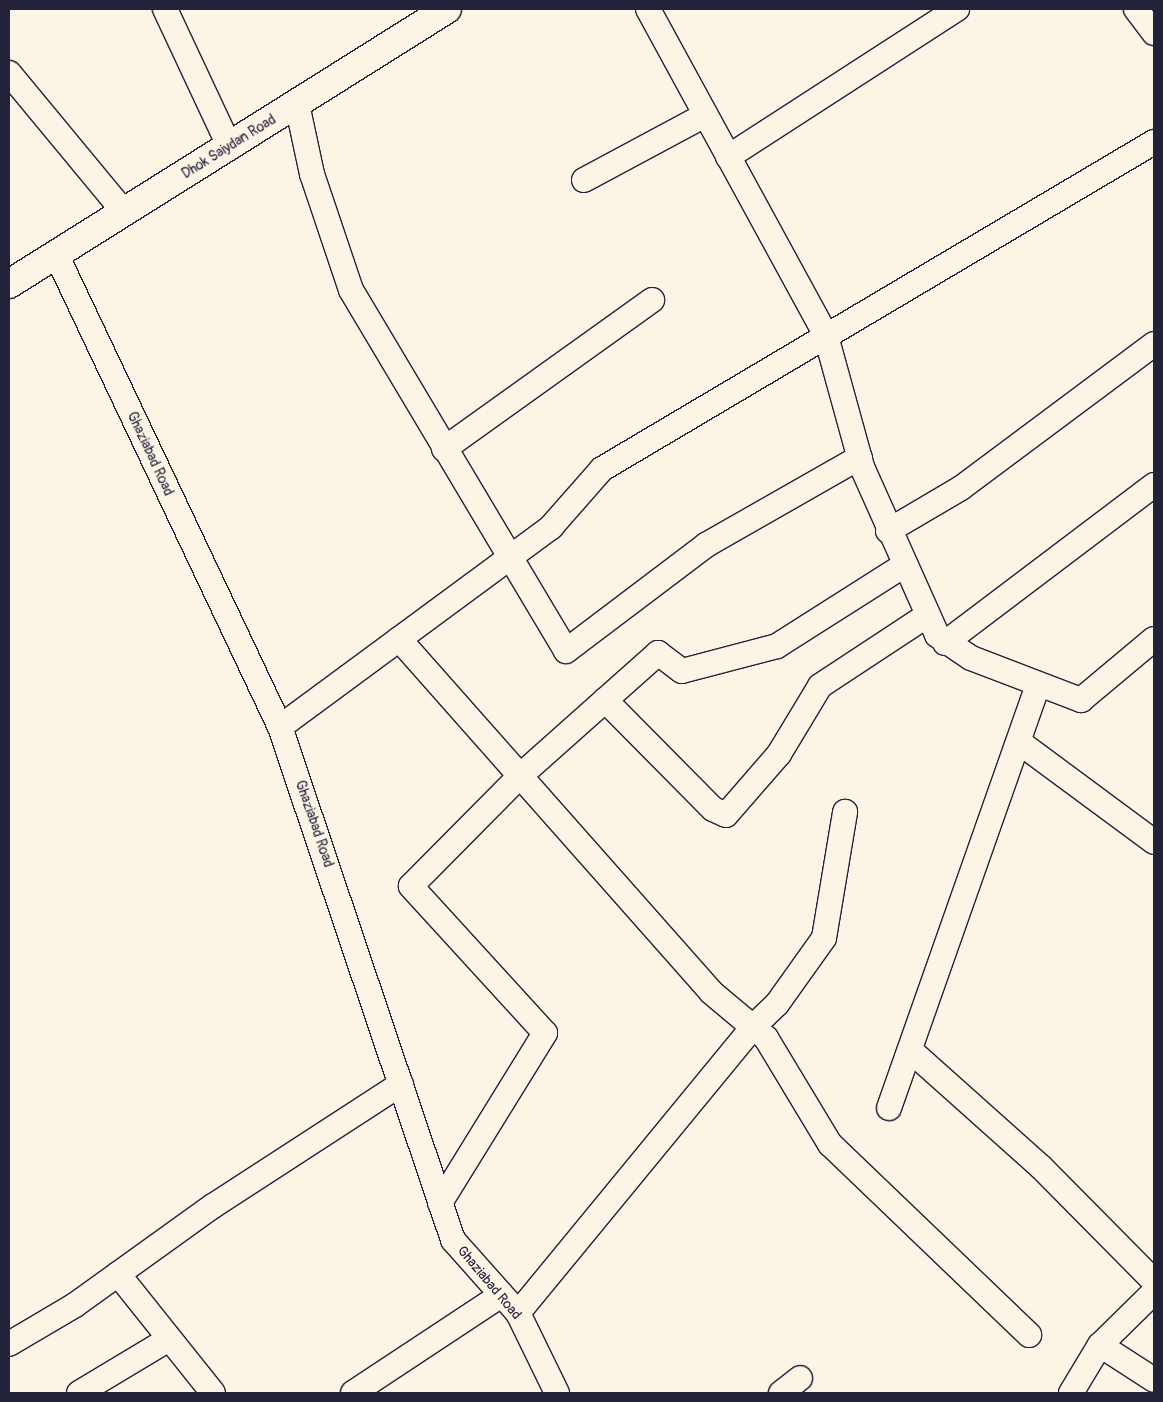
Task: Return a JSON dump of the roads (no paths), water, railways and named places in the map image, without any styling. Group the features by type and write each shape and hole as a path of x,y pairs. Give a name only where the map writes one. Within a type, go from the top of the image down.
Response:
{"main road":[{"name":"Dhok Saiydan Road","path":"9,284 230,148 448,9"}],"street":[{"path":"165,9 230,148"},
{"path":"648,9 826,336 860,457 888,531 926,616 946,643 971,658 1082,700 1154,639"},
{"path":"728,157 957,9"},
{"path":"1136,9 1154,33"},
{"path":"9,73 124,212"},
{"path":"297,104 315,183 351,290 508,558 566,651 706,545 860,457"},
{"path":"584,180 705,115"},
{"path":"280,727 551,527 602,469 1154,142"},
{"name":"Ghaziabad Road","path":"56,254 280,727 453,1240 518,1314 557,1393"},
{"path":"444,449 652,300"},
{"path":"888,531 961,488 1154,344"},
{"path":"946,643 1154,485"},
{"path":"440,1203 545,1033 411,886 520,776 658,653 682,671 777,646 903,566"},
{"path":"605,700 712,809 726,814 779,754 820,686 926,616"},
{"path":"399,639 711,992 754,1026 830,1144 1029,1334"},
{"path":"889,1108 1038,684"},
{"path":"1019,742 1154,842"},
{"path":"518,1314 754,1026 777,1004 824,938 845,812"},
{"path":"910,1050 1041,1167 1154,1281"},
{"path":"9,1344 118,1274 401,1084"},
{"path":"118,1274 213,1393"},
{"path":"1071,1393 1100,1345 1154,1292"},
{"path":"353,1393 501,1295"},
{"path":"79,1393 169,1339"},
{"path":"1100,1345 1154,1380"},
{"path":"781,1393 800,1378"}]}
